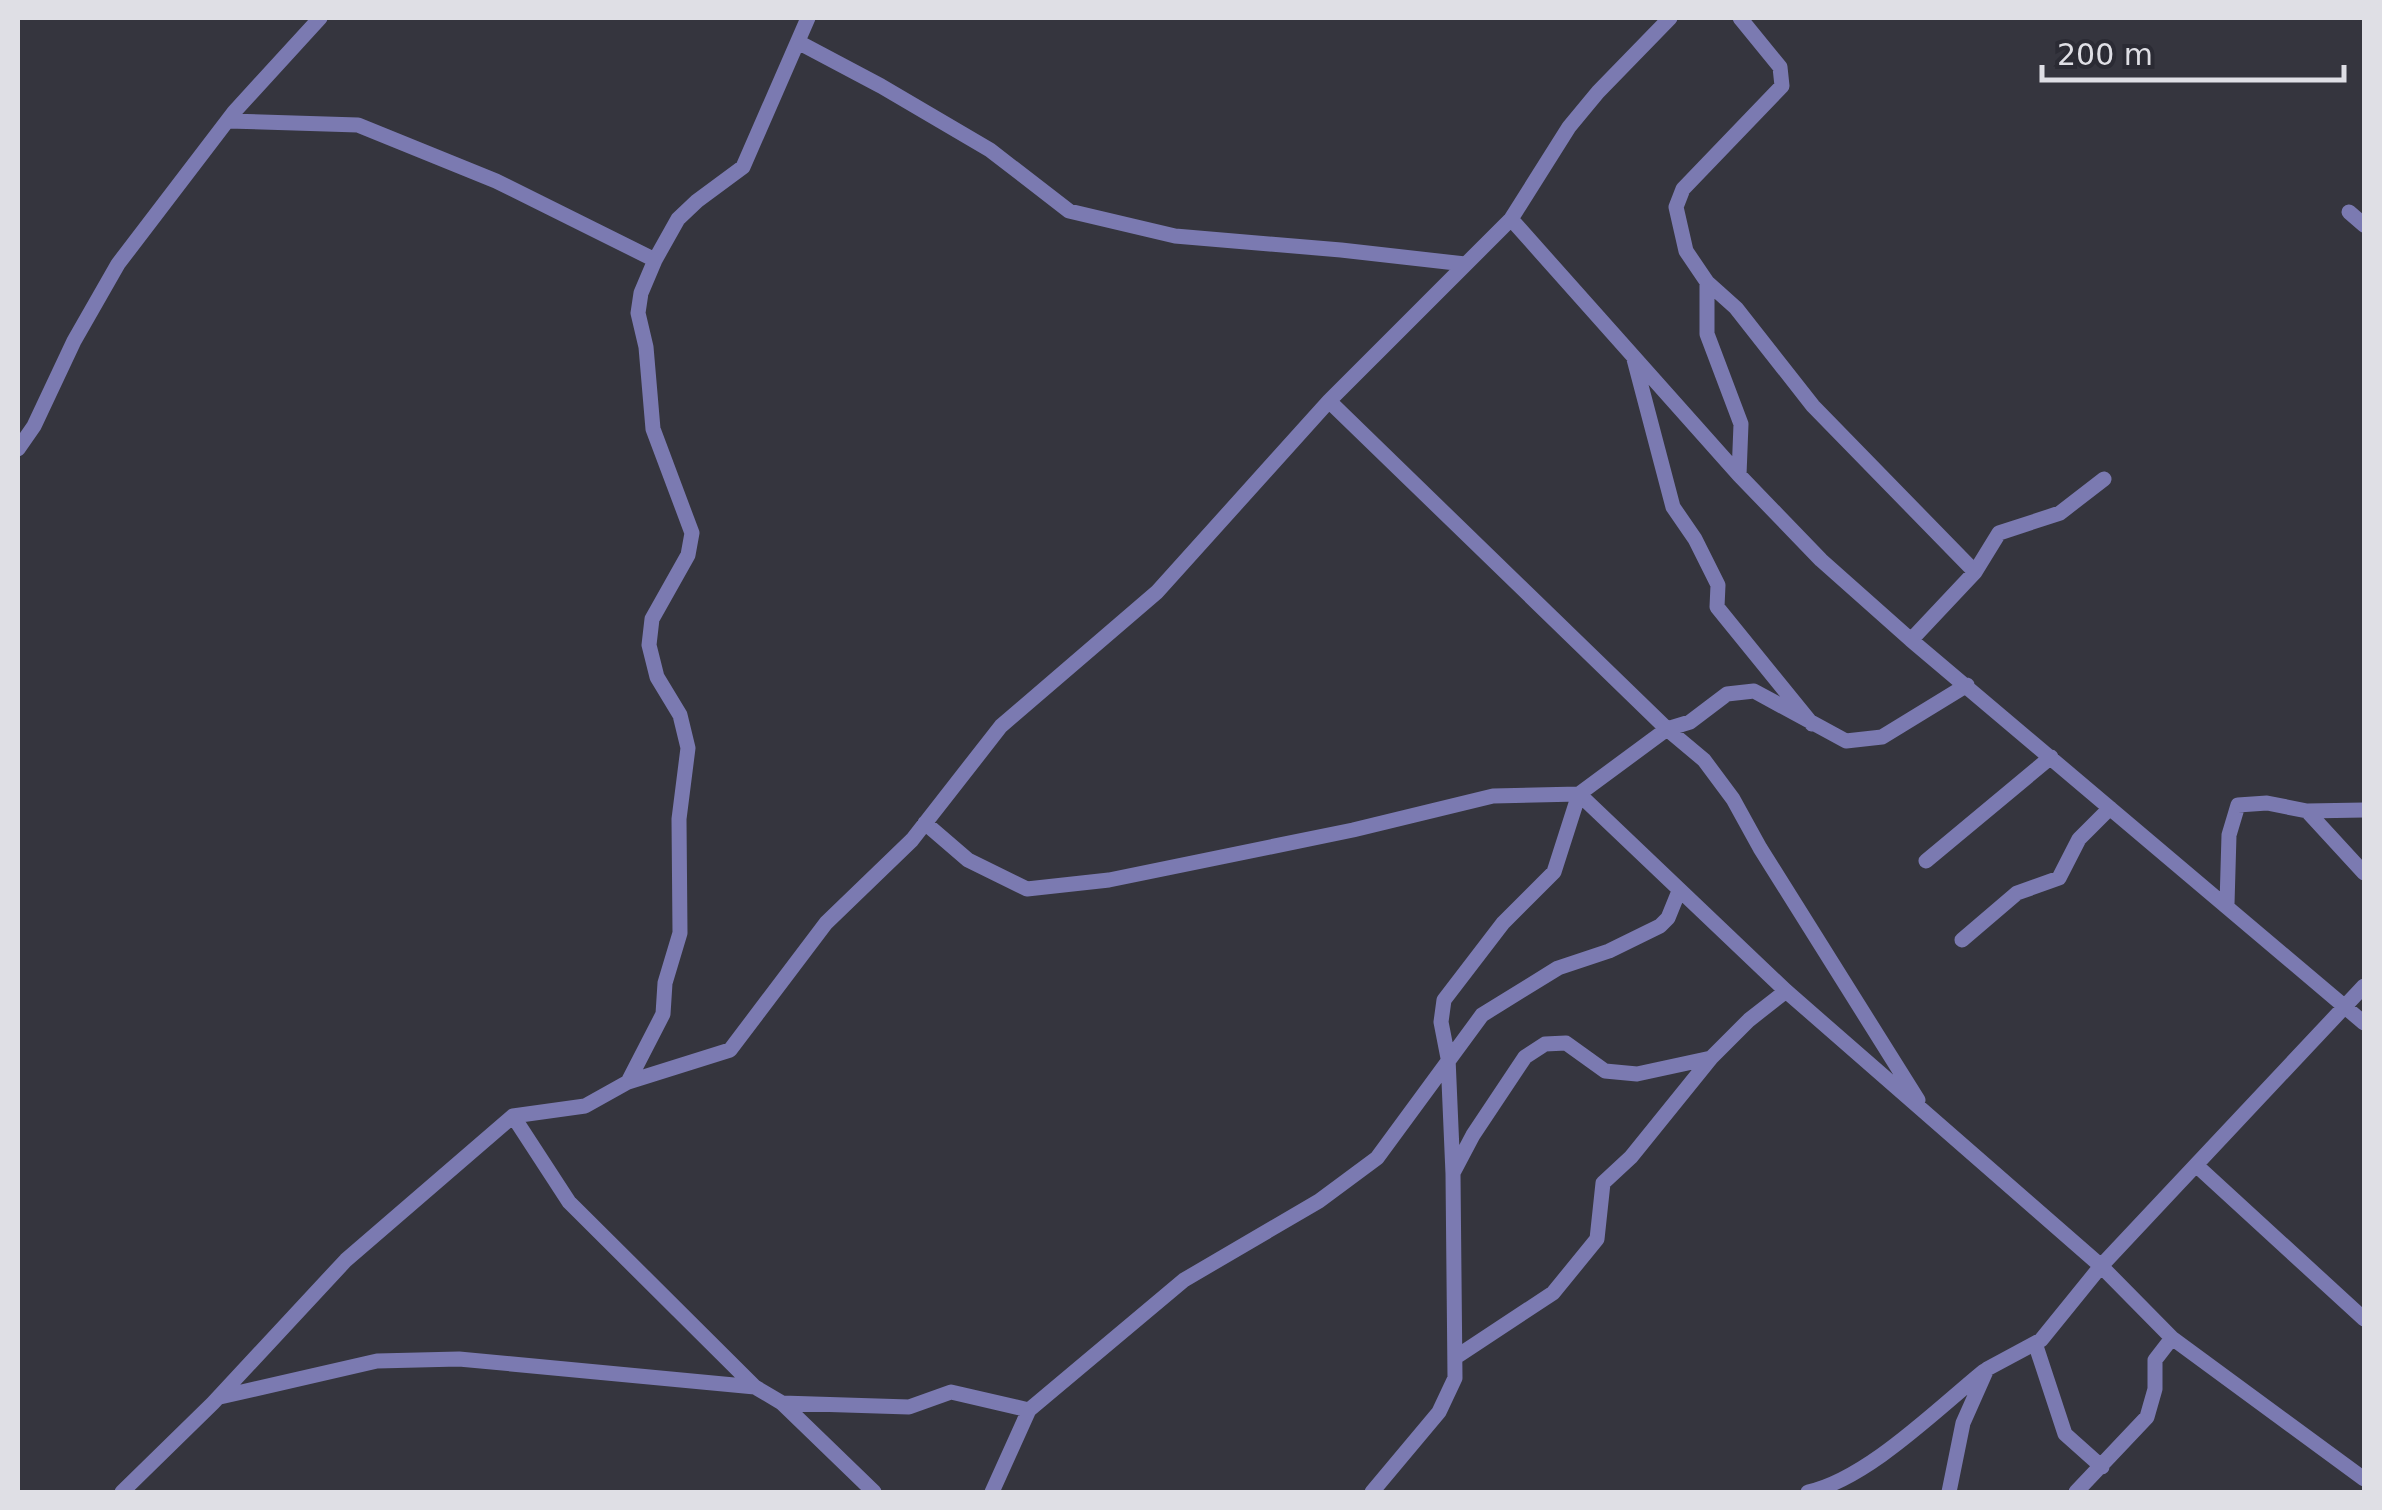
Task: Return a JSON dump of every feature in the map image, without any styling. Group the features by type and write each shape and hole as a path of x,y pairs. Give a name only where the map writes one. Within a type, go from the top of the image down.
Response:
{"street":[{"path":"18,449 34,426 74,341 118,264 228,121 320,18"},
{"path":"628,1082 664,1014 665,982 680,932 679,836 688,748 680,715 657,677 649,645 652,619 688,555 692,533 656,445 646,348 638,313 641,293 678,219 743,167 808,18"},
{"path":"122,1492 218,1398 346,1260 514,1116 585,1106 628,1082 730,1050 826,923 900,852 1001,726 1157,592 1329,400 1511,218 1569,128 1670,18"},
{"path":"1740,18 1780,66 1782,86 1683,189 1676,207 1686,251 1813,406 1975,572"},
{"path":"798,42 990,150 1069,211 1175,236 1464,264"},
{"path":"228,121 358,125 373,129 443,162 496,181 655,260"},
{"path":"2349,212 2364,225"},
{"path":"1511,218 1739,475 1821,560 2364,1023"},
{"path":"1708,282 1707,334 1741,424 1739,475"},
{"path":"1632,355 1673,507 1696,539 1718,585 1717,607 1812,724"},
{"path":"1329,400 1667,729 1704,760 1734,799 1760,848 1927,1114"},
{"path":"1911,640 1975,572 1999,533 2060,513 2104,480"},
{"path":"925,823 968,860 1027,889 1109,880 1353,830 1493,796 1578,794 1667,729 1690,722 1727,694 1754,692 1846,741 1882,737 1967,685"},
{"path":"1926,861 2051,757"},
{"path":"1578,794 1786,991 2102,1266 2172,1338 2364,1479"},
{"path":"1372,1492 1440,1412 1450,1393 1456,1357 1448,1058 1440,1022 1444,1000 1503,923 1554,872 1578,794"},
{"path":"2227,904 2229,834 2238,805 2267,803 2307,811 2364,810"},
{"path":"1962,940 2017,893 2059,878 2079,839 2110,808"},
{"path":"2307,811 2364,873"},
{"path":"992,1492 1029,1410 1184,1280 1319,1201 1377,1158 1482,1015 1558,968 1609,952 1660,926 1680,891"},
{"path":"1808,1492 1835,1486 1866,1466 1987,1369 2034,1343 2364,986"},
{"path":"1456,1357 1553,1293 1597,1239 1603,1184 1631,1157 1711,1058 1749,1020 1786,991"},
{"path":"1453,1174 1525,1057 1544,1044 1566,1043 1604,1071 1637,1074 1711,1058"},
{"path":"514,1116 569,1202 755,1387 782,1403 874,1492"},
{"path":"2196,1165 2363,1316"},
{"path":"2076,1492 2146,1417 2154,1389 2155,1360 2172,1338"},
{"path":"2034,1343 2065,1434 2102,1467"},
{"path":"218,1398 377,1361 410,1360 459,1360 755,1387"},
{"path":"1949,1492 1963,1424 1987,1369"},
{"path":"782,1403 908,1407 951,1392 1029,1410"}]}
